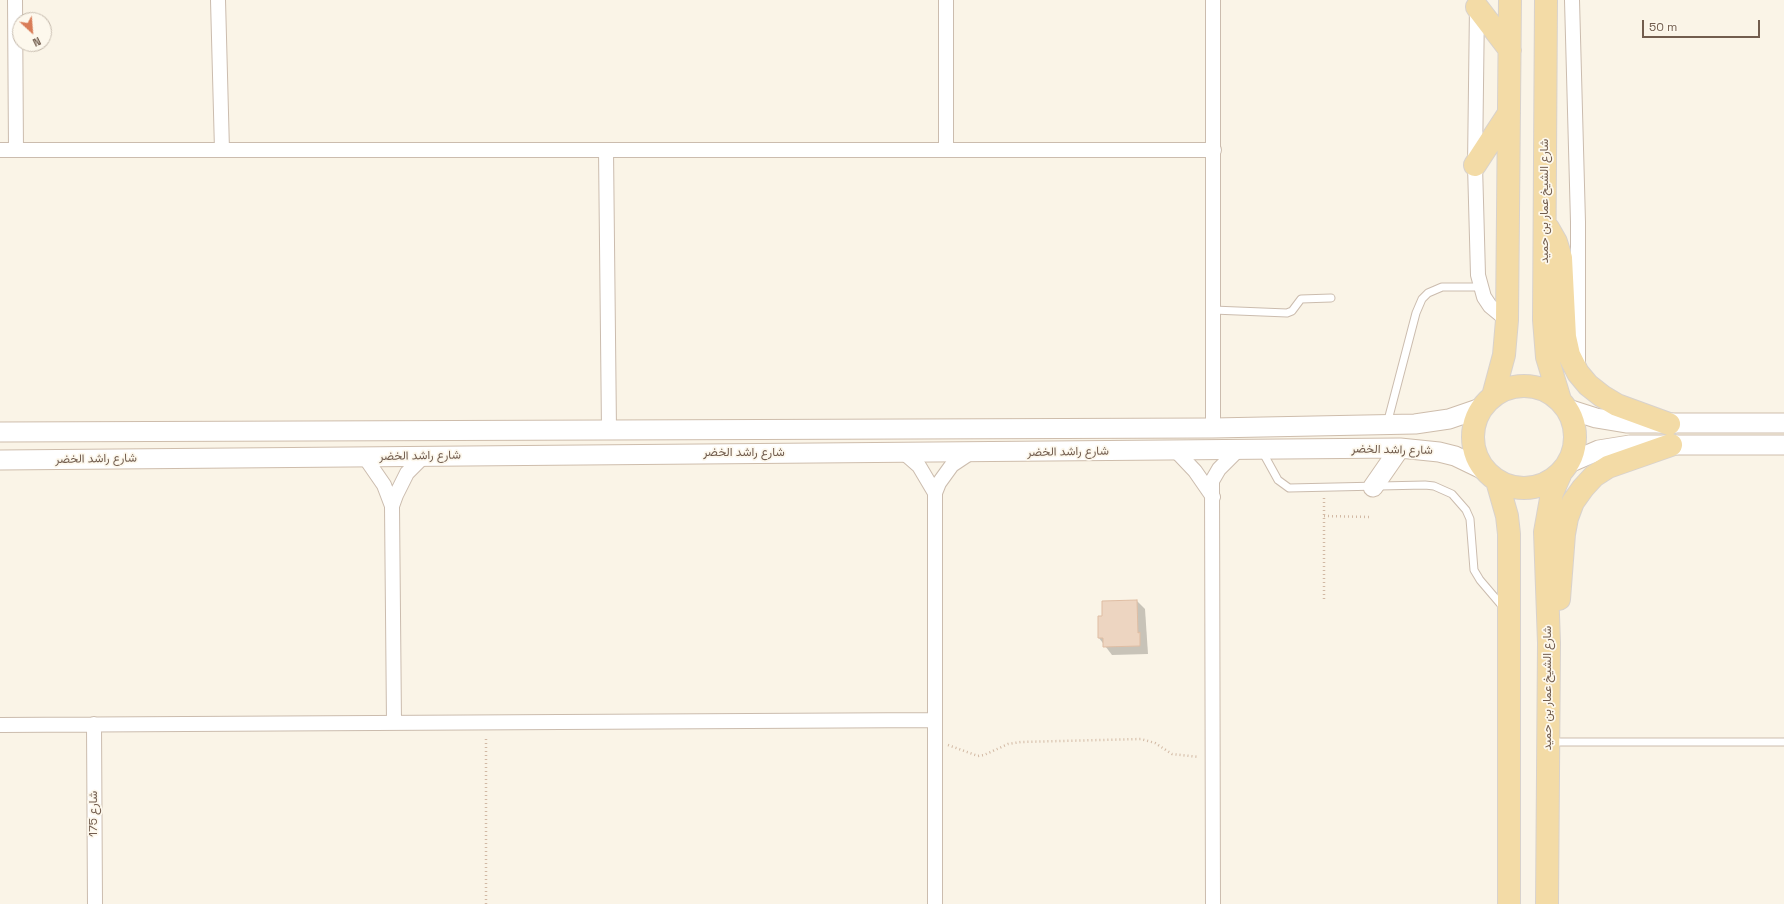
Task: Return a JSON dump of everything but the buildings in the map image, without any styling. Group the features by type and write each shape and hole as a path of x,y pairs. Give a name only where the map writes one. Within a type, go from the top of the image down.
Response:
{"main road":[{"path":"1509,904 1509,534 1507,516 1490,475 1476,455 1472,439 1474,423 1487,402 1504,355 1507,320 1510,0"},
{"name":"شارع الشيخ عمار بن حميد","path":"1546,0 1545,338 1547,357 1564,404"},
{"path":"1477,4 1510,50"},
{"path":"1475,165 1509,113"},
{"path":"1545,222 1556,242 1560,258 1565,337 1569,355 1578,372 1588,385 1602,396 1618,405 1669,424"},
{"path":"1487,402 1509,388 1527,386 1545,390 1564,404 1574,422 1576,436 1574,450 1564,469 1545,484 1529,489 1512,488 1490,475"},
{"path":"1549,643 1559,599 1564,534 1567,518 1573,502 1590,480 1608,467 1671,445"},
{"name":"شارع الشيخ عمار بن حميد","path":"1547,904 1549,643 1545,532 1549,506 1564,469"}],"street":[{"path":"16,0 16,150"},
{"path":"218,0 222,150"},
{"path":"946,0 946,150"},
{"path":"1213,428 1214,0"},
{"path":"1572,0 1578,222 1578,372"},
{"path":"1477,4 1475,165 1478,275 1480,287 1490,306 1507,320"},
{"path":"0,150 1214,150"},
{"path":"606,150 609,430"},
{"name":"شارع راشد الخضر","path":"0,432 1213,428 1433,422 1487,402"},
{"path":"1564,404 1611,421 1669,424 1784,424"},
{"path":"1564,469 1591,453 1614,447 1671,445 1783,445"},
{"path":"1373,487 1400,448"},
{"name":"شارع راشد الخضر","path":"0,460 903,452 1262,451 1400,448 1439,452 1455,456 1490,475"},
{"path":"1176,451 1195,471 1213,498"},
{"path":"1213,904 1212,481 1227,459 1237,451"},
{"path":"903,452 919,466 935,493"},
{"path":"935,904 935,493 939,482 952,465 970,453"},
{"path":"364,456 381,480 392,506"},
{"path":"394,723 392,506 398,489 407,473 424,456"},
{"path":"0,724 935,720"},
{"name":"شارع 175","path":"94,724 95,904"}],"lane":[{"path":"1387,424 1416,313 1422,299 1428,293 1442,287 1480,287"},
{"path":"1214,310 1287,313 1292,311 1301,299 1332,298"},
{"path":"1262,451 1278,480 1285,486 1294,489 1425,485 1434,486 1452,494 1459,502 1470,520 1474,570 1480,580 1509,614"},
{"path":"1549,742 1784,742"}],"path":[{"path":"1324,488 1324,600"},
{"path":"1324,516 1370,517"},
{"path":"486,722 486,904"},
{"path":"935,739 978,756 984,755 1008,744 1021,742 1141,739 1155,743 1172,754 1213,759"}]}
